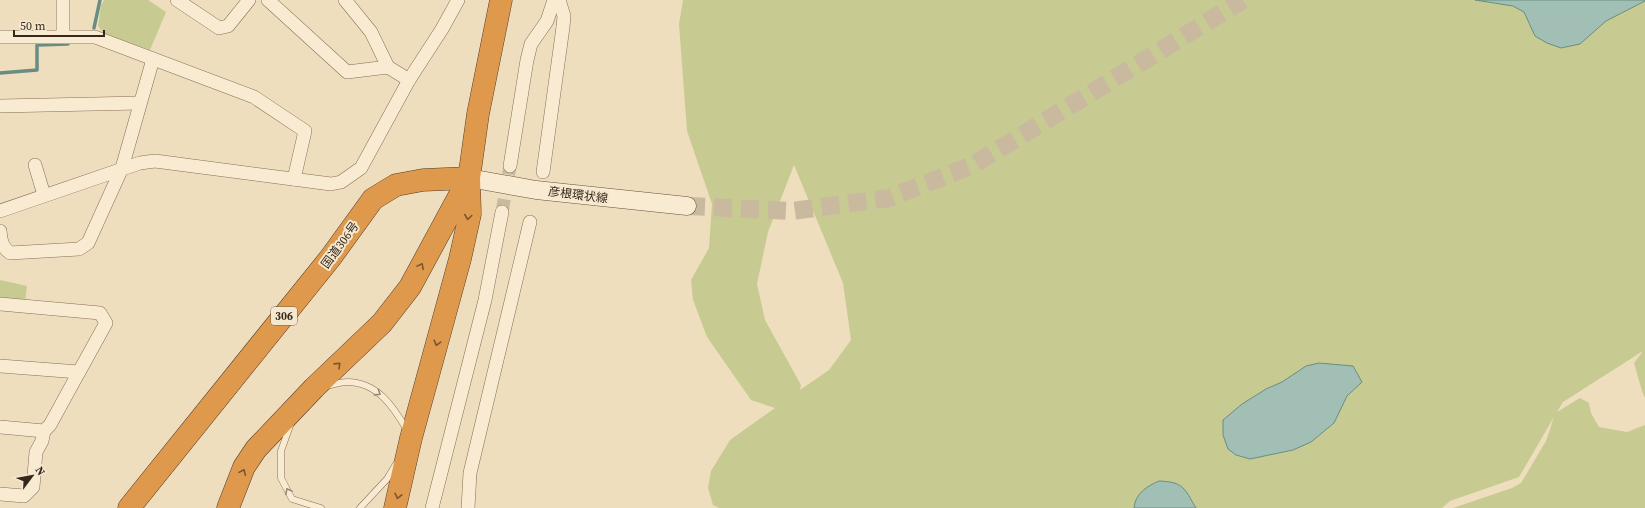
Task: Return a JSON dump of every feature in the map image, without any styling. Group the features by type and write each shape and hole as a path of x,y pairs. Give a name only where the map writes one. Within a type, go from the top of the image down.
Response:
{"highway":[{"path":"395,508 411,438 460,259 470,214 469,178 478,114 501,0"},
{"path":"228,508 244,468 256,449 314,388 382,323 410,288 469,178"},
{"name":"国道306号","path":"129,508 331,258 373,199 396,185 423,180 469,178"}],"main road":[{"name":"彦根環状線","path":"469,178 543,191 687,206"}],"street":[{"path":"63,0 63,36"},
{"path":"177,0 219,28 228,26 249,0"},
{"path":"268,0 347,72 388,67"},
{"path":"345,0 371,32 388,67 409,80"},
{"path":"0,211 153,158 178,163 331,184 341,182 361,168 409,80 458,0"},
{"path":"510,166 527,60 531,44 547,22 554,0"},
{"path":"543,172 563,27 564,16 559,0"},
{"path":"0,37 95,37 254,97 305,131 294,179"},
{"path":"0,231 1,242 4,248 10,253 79,249 88,243 122,168 153,58"},
{"path":"0,106 140,103"},
{"path":"35,165 44,195"},
{"path":"432,508 485,300 502,212"},
{"path":"468,508 470,473 530,222"},
{"path":"0,304 100,313 106,323 50,425 44,431 42,441 36,452 33,487 24,496 0,494"},
{"path":"0,366 79,372"},
{"path":"0,428 44,431"}],"lane":[{"path":"314,388 346,382 364,384 383,395 396,410 411,438 387,479 360,508"},
{"path":"297,406 281,451 281,478 292,499 321,508"}],"green space":[{"path":"104,0 148,0 166,12 150,50 103,33 98,26 101,5"},
{"path":"683,0 1645,0 1645,398 1634,363 1643,351 1563,402 1557,412 1580,398 1589,403 1591,413 1599,427 1627,432 1645,425 1645,508 1453,508 1512,488 1521,483 1546,441 1554,417 1519,477 1450,501 1442,508 719,508 713,505 708,488 711,471 730,440 775,408 751,400 707,337 693,300 691,280 709,248 712,204 687,131 679,24","holes":["794,165 843,283 851,340 829,370 800,390 801,385 765,320 757,284 768,232"]},
{"path":"0,280 27,286 25,301 0,299"}],"water":[{"path":"1475,0 1645,1 1606,21 1580,44 1561,48 1547,43 1535,36 1524,12 1513,6"},
{"path":"1319,363 1353,366 1362,382 1347,396 1334,423 1311,442 1293,450 1250,459 1236,455 1228,449 1223,435 1223,420 1242,404 1266,389 1282,382 1306,366"},
{"path":"1159,481 1174,483 1182,487 1189,495 1196,508 1134,508 1135,503 1142,491"}],"waterway":[{"path":"94,28 100,0"},
{"path":"0,73 37,70 37,45 68,44"}],"tunnel":[{"path":"687,206 792,211 889,198 973,165 1243,0"},
{"path":"502,212 510,166"}]}
